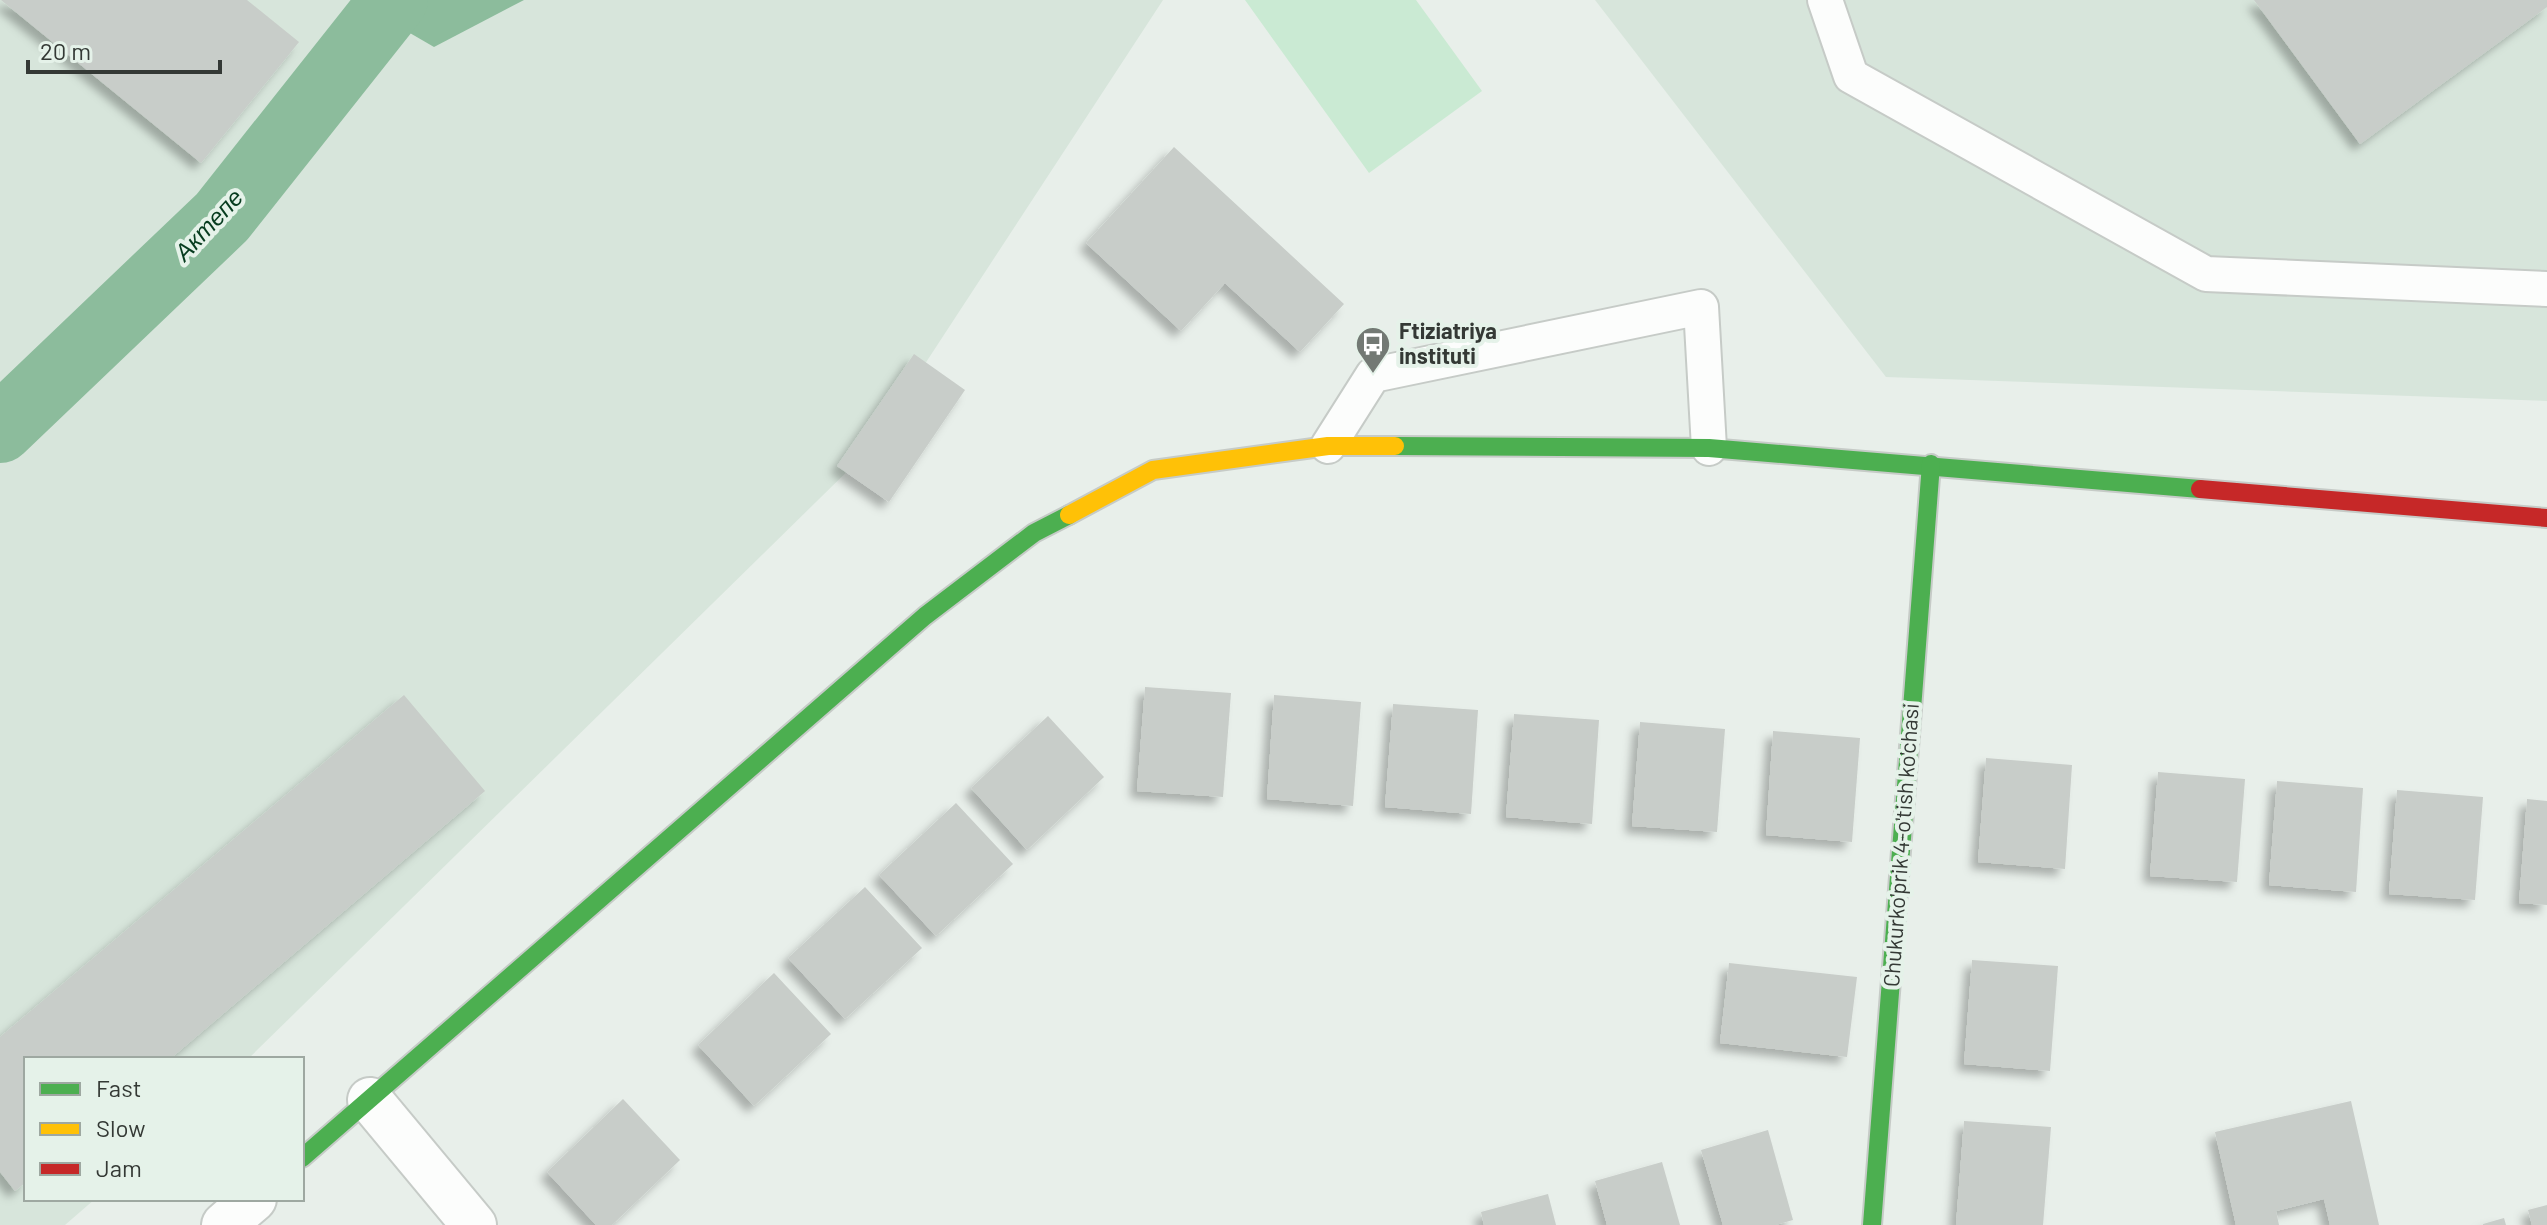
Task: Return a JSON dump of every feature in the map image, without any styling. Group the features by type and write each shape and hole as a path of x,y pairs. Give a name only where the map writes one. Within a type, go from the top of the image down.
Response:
{"street":[{"path":"304,1156 925,616 1034,533 1153,470 1328,446 1709,448 1931,464 2547,518"},
{"name":"Chukurko'prik 4-o'tish ko'chasi","path":"1872,1225 1931,464"},
{"path":"370,1100 474,1225"},
{"path":"224,1225 252,1201"}],"lane":[{"path":"1825,0 1851,76 2206,274 2547,289"},
{"path":"1328,446 1373,375 1701,307 1709,448"}],"shaded area":[{"path":"0,0 1163,0 868,451 250,1057 24,1057 24,1201 93,1201 65,1225 0,1225"},
{"path":"353,0 524,0 434,47"},
{"path":"1245,0 1416,0 1482,91 1369,173"},
{"path":"1595,0 2547,0 2547,401 1886,377"}],"building":[{"path":"1,0 247,0 299,42 201,163"},
{"path":"2254,0 2547,0 2547,7 2360,144"},
{"path":"1174,147 1344,304 1300,352 1225,283 1181,331 1086,243"},
{"path":"914,354 965,390 889,502 837,466"},
{"path":"1145,687 1231,693 1223,797 1137,791"},
{"path":"404,695 485,791 172,1057 24,1057 24,1184 15,1191 0,1172 0,1037"},
{"path":"1274,695 1361,702 1353,806 1267,799"},
{"path":"1393,704 1478,710 1471,814 1385,807"},
{"path":"1514,714 1599,720 1592,824 1506,817"},
{"path":"1048,716 1104,777 1027,850 971,788"},
{"path":"1640,722 1725,729 1717,832 1632,826"},
{"path":"1773,731 1860,738 1852,842 1766,835"},
{"path":"1986,758 2072,765 2065,869 1978,862"},
{"path":"2158,772 2245,779 2237,882 2150,876"},
{"path":"2277,781 2363,788 2356,892 2269,885"},
{"path":"2397,790 2483,797 2475,900 2389,894"},
{"path":"2527,799 2547,801 2547,905 2519,903"},
{"path":"956,803 1013,864 936,936 879,875"},
{"path":"865,887 922,948 845,1019 788,958"},
{"path":"1972,960 2058,966 2050,1071 1964,1064"},
{"path":"1729,963 1857,977 1847,1057 1720,1043"},
{"path":"774,973 831,1034 754,1106 698,1045"},
{"path":"623,1099 680,1160 612,1225 596,1225 547,1172"},
{"path":"2351,1101 2379,1225 2330,1225 2324,1199 2276,1211 2279,1225 2236,1225 2215,1132"},
{"path":"1964,1121 2051,1127 2043,1225 1956,1225"},
{"path":"1768,1130 1793,1220 1775,1225 1723,1225 1701,1150"},
{"path":"1662,1162 1680,1225 1607,1225 1595,1181"},
{"path":"1548,1194 1556,1225 1484,1225 1481,1212"},
{"path":"2547,1205 2547,1225 2532,1225 2528,1210"},
{"path":"2504,1218 2506,1225 2483,1225 2483,1224"}],"waterway":[{"name":"Актепе","path":"0,429 222,217 394,0"}],"traffic: fast":[{"path":"1395,446 1709,448 2200,489"},
{"path":"1872,1225 1931,464"},
{"path":"304,1156 925,616 1034,533 1069,515"}],"traffic: slow":[{"path":"1069,515 1153,470 1328,446 1395,446"}],"traffic: jam":[{"path":"2200,489 2547,518"}],"place":[{"name":"Ftiziatriya instituti","path":"1373,375"}]}
